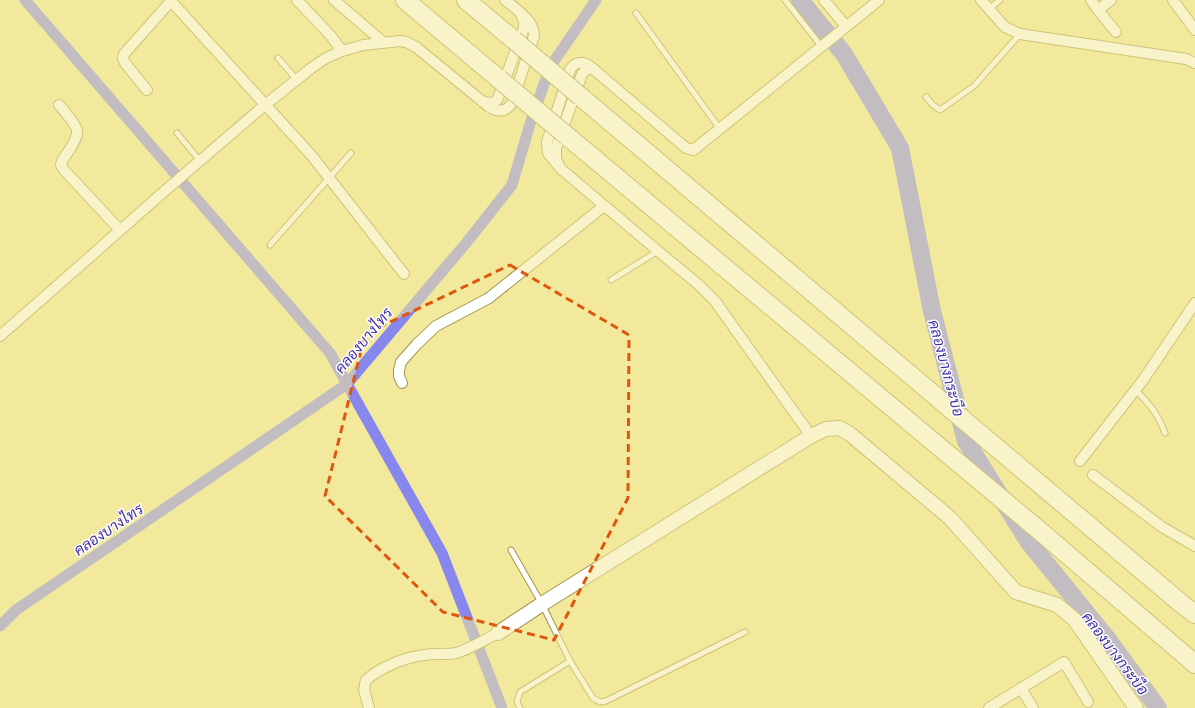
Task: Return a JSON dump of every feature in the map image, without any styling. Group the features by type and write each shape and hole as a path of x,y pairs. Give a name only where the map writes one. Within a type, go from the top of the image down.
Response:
{"highway":[{"path":"405,0 906,419 1195,664"},
{"path":"466,0 1191,611"}],"street":[{"path":"297,0 331,36 342,51"},
{"path":"334,0 383,42"},
{"path":"0,336 167,188 265,105 326,58 342,51 363,45 400,41 412,44 480,101 492,109 500,111 507,109 512,103 534,36 530,22 505,0"},
{"path":"824,0 843,29"},
{"path":"811,436 715,301 699,285 561,169 556,159 556,148 582,74 588,68 594,70 686,148 693,150 720,130 879,0"},
{"path":"981,0 1005,27 1020,34 1186,59 1195,64"},
{"path":"1091,0 1116,32"},
{"path":"1098,10 1111,0"},
{"path":"1173,0 1195,30"},
{"path":"147,90 125,63 123,58 124,54 170,1 312,156 404,274"},
{"path":"480,101 492,103 497,101 524,28 524,22 520,12"},
{"path":"59,105 78,132 62,161 64,170 120,230"},
{"path":"402,383 399,370 401,362 436,326 489,298 604,206"},
{"path":"1080,461 1143,380 1195,303"},
{"path":"369,708 364,690 366,680 375,672 412,657 427,654 457,653 498,633 811,436 826,429 839,428 850,434 950,518 1016,592 1057,605 1074,619 1136,708"},
{"path":"1093,474 1162,527 1195,546"},
{"path":"989,708 1064,662 1088,702"},
{"path":"1021,688 1033,708"}],"lane":[{"path":"785,0 824,44"},
{"path":"989,9 1000,0"},
{"path":"636,13 720,130"},
{"path":"926,97 940,110 974,86 1020,34"},
{"path":"278,58 297,80"},
{"path":"178,133 200,161"},
{"path":"270,245 328,177 351,153"},
{"path":"611,280 658,251"},
{"path":"1135,389 1156,412 1165,433"},
{"path":"511,550 542,604 570,660 593,698 600,702 606,701 745,632"},
{"path":"520,708 517,702 520,692 570,660"}],"highlighted area":[{"path":"510,265 629,335 628,498 554,640 443,612 325,496 365,334"}],"waterway":[{"path":"25,0 330,353 442,553 502,708"},
{"name":"คลองบางไทร","path":"0,626 16,610 347,384 467,242 512,185 530,124 550,67 596,0"},
{"name":"คลองบางกระบือ","path":"800,0 844,54 900,148 932,311 966,441 1028,541 1109,641 1158,708"}]}
